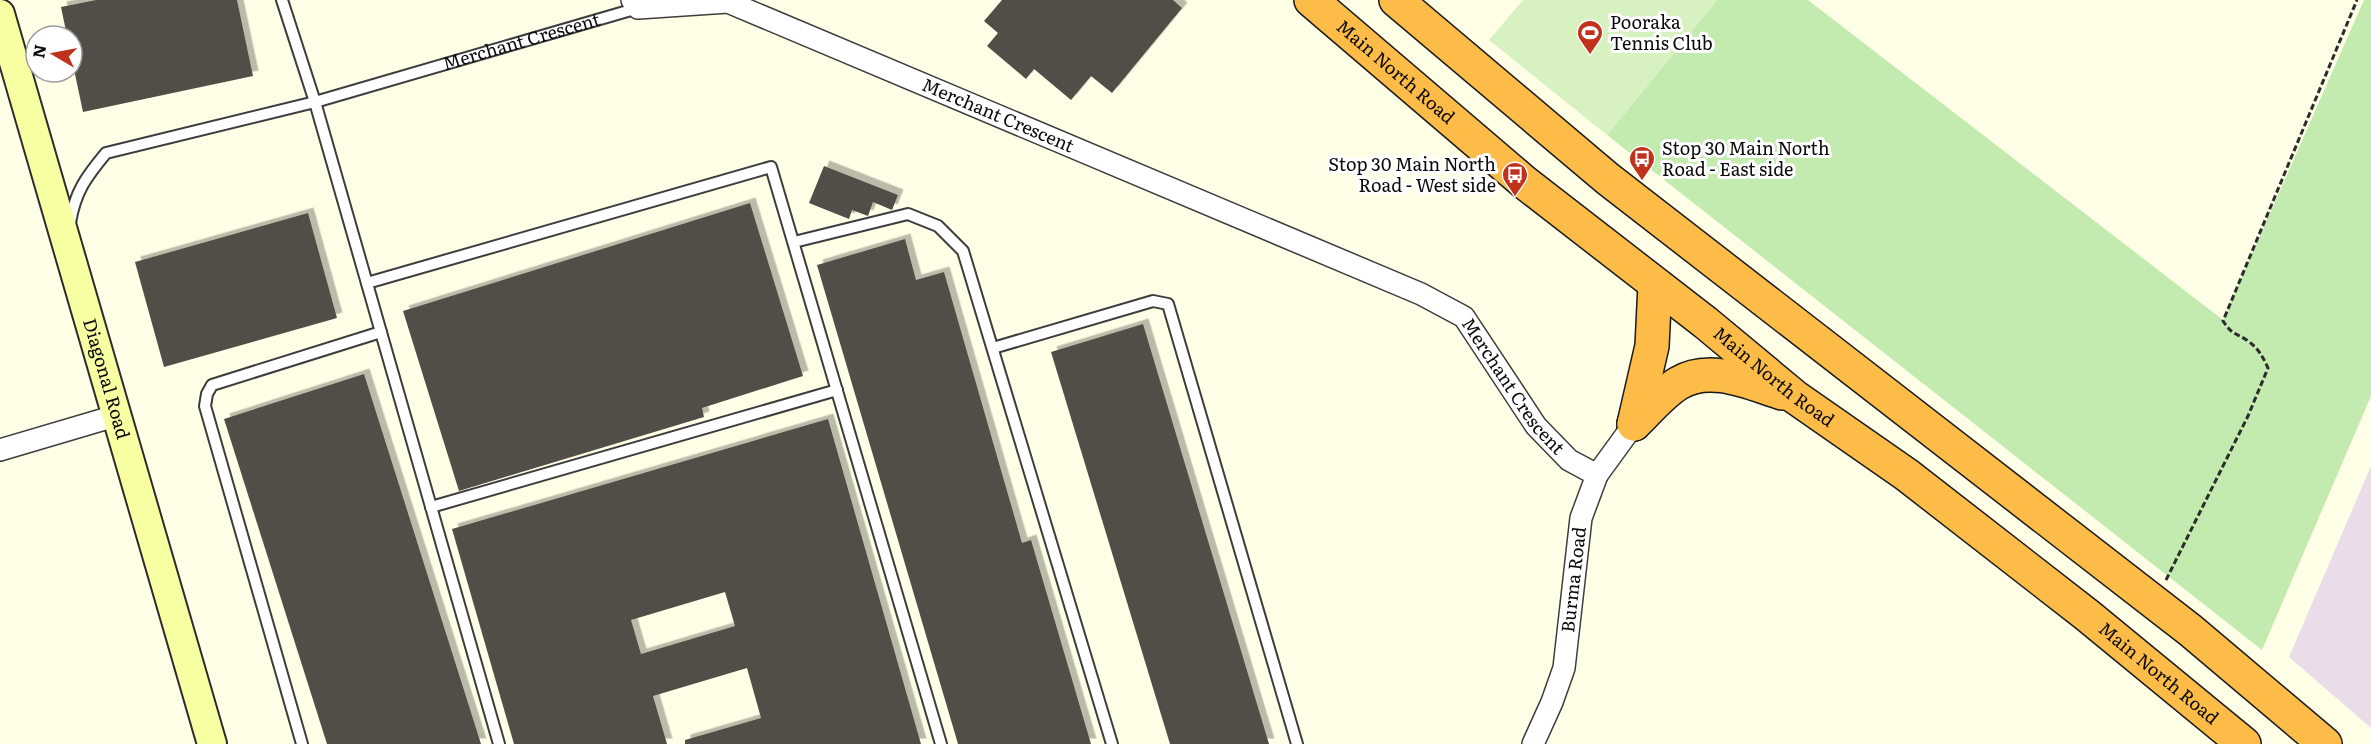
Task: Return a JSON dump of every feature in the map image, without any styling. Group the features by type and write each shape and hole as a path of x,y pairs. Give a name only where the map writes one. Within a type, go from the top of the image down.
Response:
{"highway":[{"name":"Main North Road","path":"1311,0 1335,12 1524,182 1706,323 1795,397 1907,475 2087,615 2244,744"},
{"path":"1396,0 1608,179 2155,603 2325,744"},
{"path":"1634,424 1652,345 1655,285"},
{"path":"1634,424 1680,383 1700,376 1730,378 1795,397"}],"street":[{"name":"Merchant Crescent","path":"635,4 728,2 1421,294 1464,316 1536,426 1569,460 1597,475"},
{"name":"Diagonal Road","path":"0,16 212,744"},
{"path":"0,450 115,416"},
{"name":"Burma Road","path":"1533,744 1564,668 1581,518 1597,475 1634,424"}],"lane":[{"path":"282,0 315,102 499,744"},
{"name":"Merchant Crescent","path":"66,244 73,203 86,177 106,153 315,102 635,4"},
{"path":"367,283 771,167 941,744"},
{"path":"794,242 908,214 938,226 963,251 1112,744"},
{"path":"993,348 1153,301 1168,304 1297,744"},
{"path":"302,744 205,406 207,393 212,386 381,332"},
{"path":"431,507 837,390"}],"path":[{"path":"2155,603 2248,416 2268,368 2260,352 2247,340 2232,334 2223,321 2357,0"}],"shaded area":[{"path":"2371,466 2371,728 2289,657"}],"green space":[{"name":"Pooraka Tennis Club","path":"1523,0 1717,0 1607,135 1489,40"},
{"path":"1717,0 1808,0 2223,320 2364,0 2371,0 2371,396 2262,650 1607,135"}],"building":[{"path":"96,0 237,0 253,76 83,112 77,84 84,84 84,24 65,24 61,7"},
{"path":"1002,0 1173,0 1182,8 1112,93 1091,76 1071,100 1034,69 1026,79 987,46 998,33 984,21"},
{"path":"824,166 898,195 892,210 873,202 868,216 852,210 849,219 809,203"},
{"path":"750,203 803,376 702,408 704,417 459,491 403,311"},
{"path":"308,213 337,318 164,367 135,262"},
{"path":"905,239 916,280 944,272 1022,543 1031,540 1091,744 958,744 817,265"},
{"path":"1143,324 1269,744 1170,744 1051,352"},
{"path":"364,374 481,744 327,744 224,419"},
{"path":"828,419 921,744 685,744 685,740 761,718 747,668 653,696 667,744 514,744 452,529","holes":["725,592 735,626 641,654 631,620"]}],"place":[{"name":"Pooraka Tennis Club","path":"1590,56"},
{"name":"Stop 30 Main North Road - East side","path":"1642,182"},
{"name":"Stop 30 Main North Road - West side","path":"1515,198"}]}
